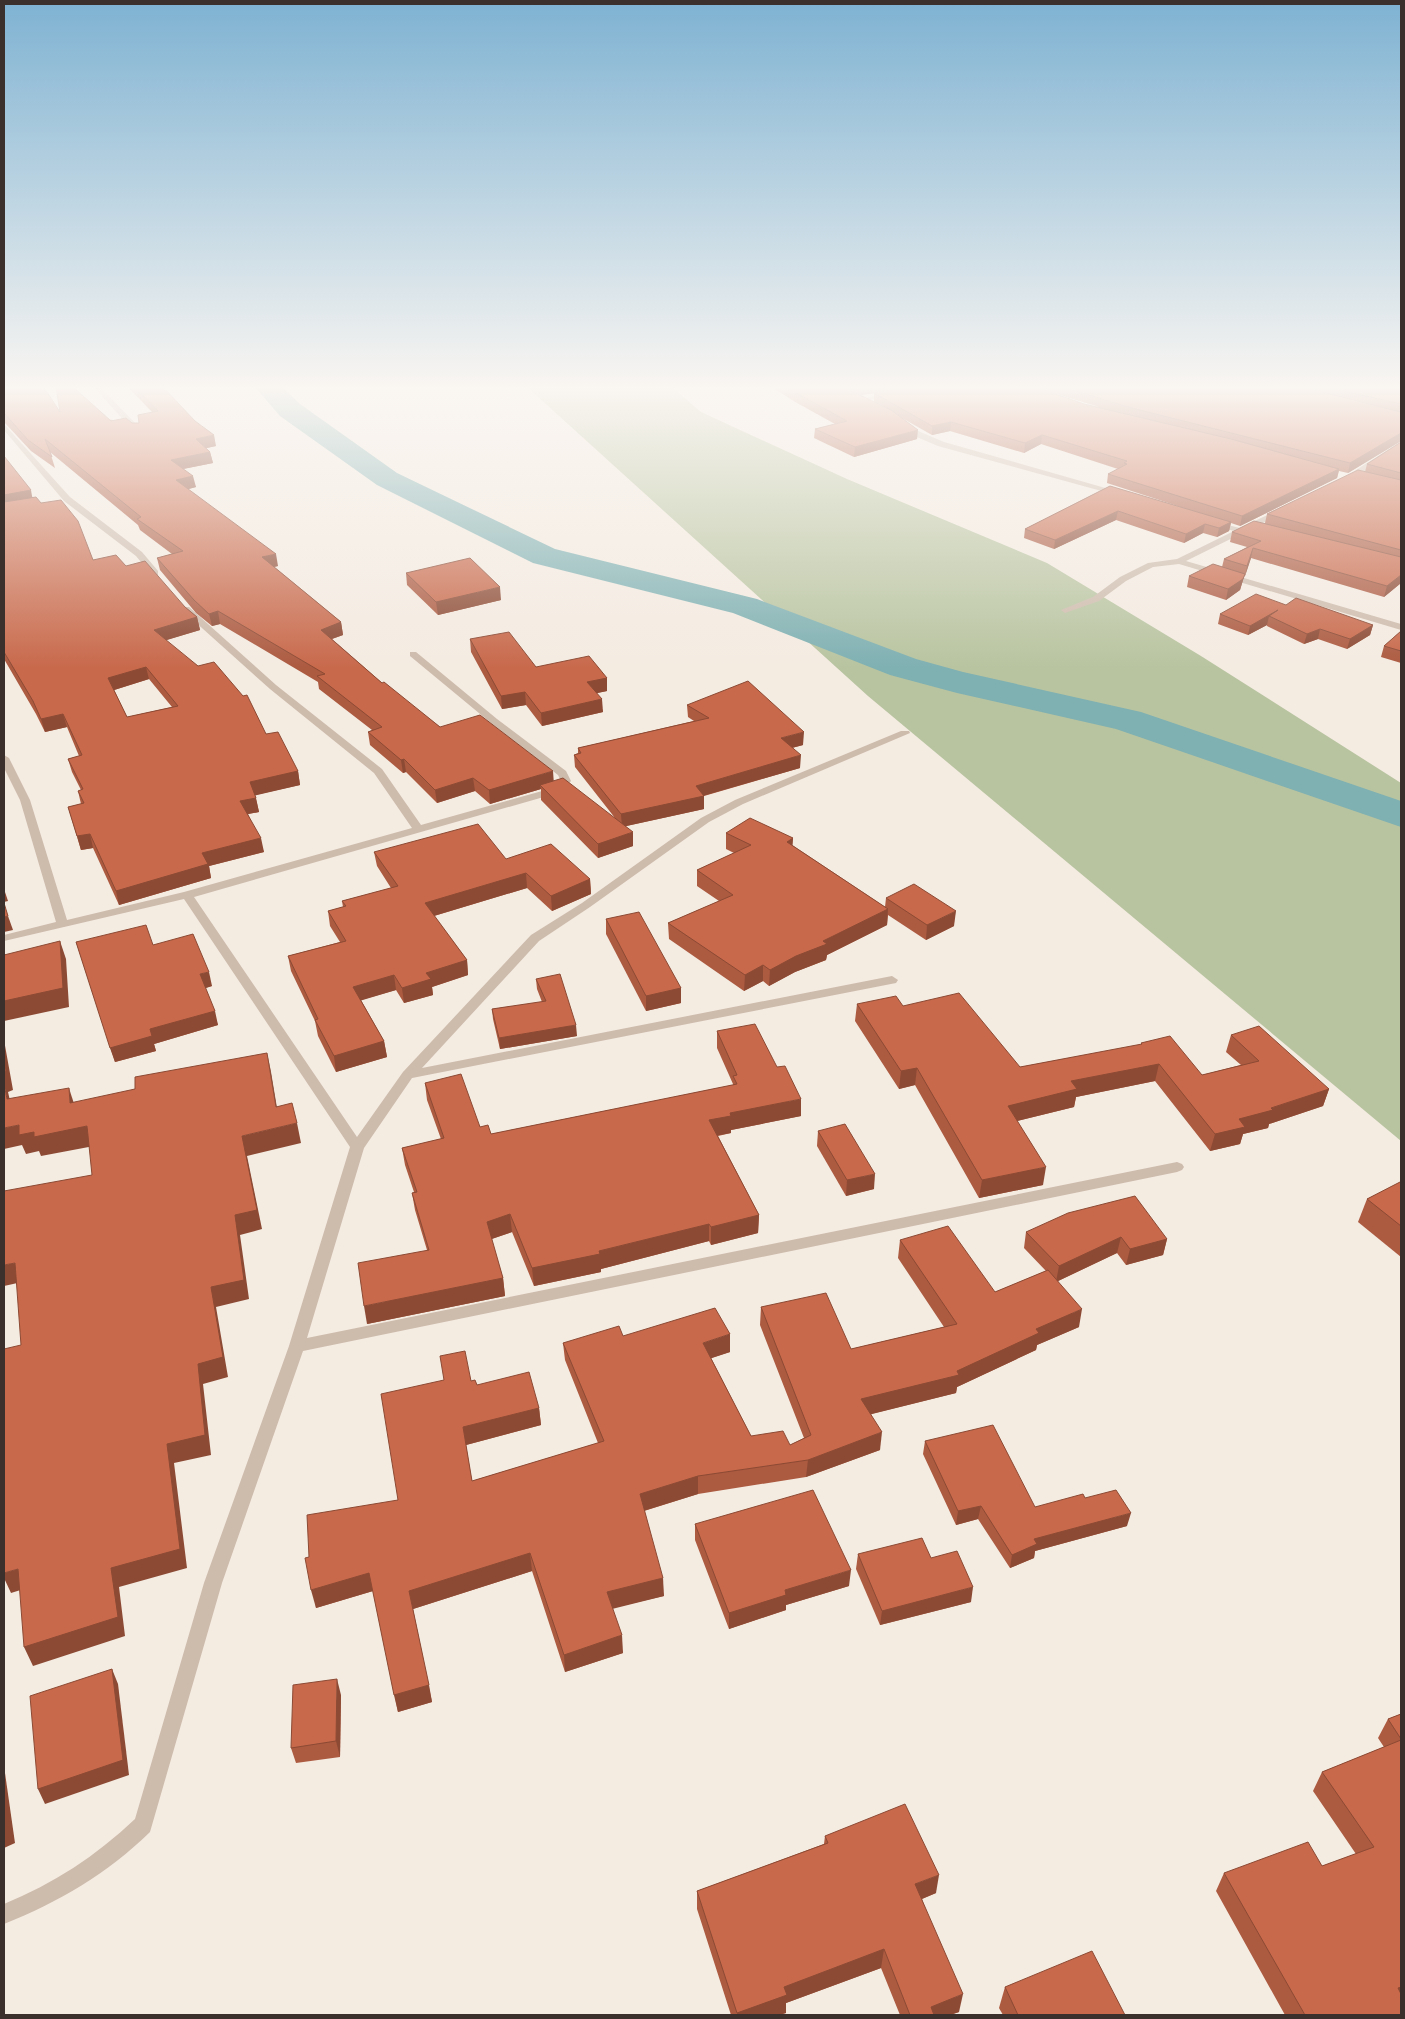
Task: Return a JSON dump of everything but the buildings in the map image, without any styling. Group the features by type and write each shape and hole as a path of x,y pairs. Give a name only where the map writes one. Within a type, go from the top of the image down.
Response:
{"street":[{"path":"47,480 62,500 139,554 162,581"},
{"path":"1070,480 1130,497"},
{"path":"1065,610 1096,599 1123,580 1151,565 1179,561 1288,508"},
{"path":"1204,520 1241,531"},
{"path":"1252,526 1262,528"},
{"path":"1179,561 1401,627"},
{"path":"180,602 192,616 273,688 378,771 418,829"},
{"path":"4,938 187,896 557,790 566,781 562,773 494,721 413,654"},
{"path":"4,1914 32,1903 90,1870 122,1847 143,1825 213,1582 297,1346 358,1147 408,1075 535,938 586,905 705,820 739,802 905,733"},
{"path":"4,758 25,800 63,925"},
{"path":"187,896 358,1147"},
{"path":"408,1075 892,980"},
{"path":"297,1346 1178,1168"}],"green space":[{"path":"630,480 850,480 1047,563 1201,656 1401,783 1401,1141 868,696"}],"waterway":[{"path":"389,480 544,556 745,606 903,667 957,682 1127,720 1401,815"}]}
